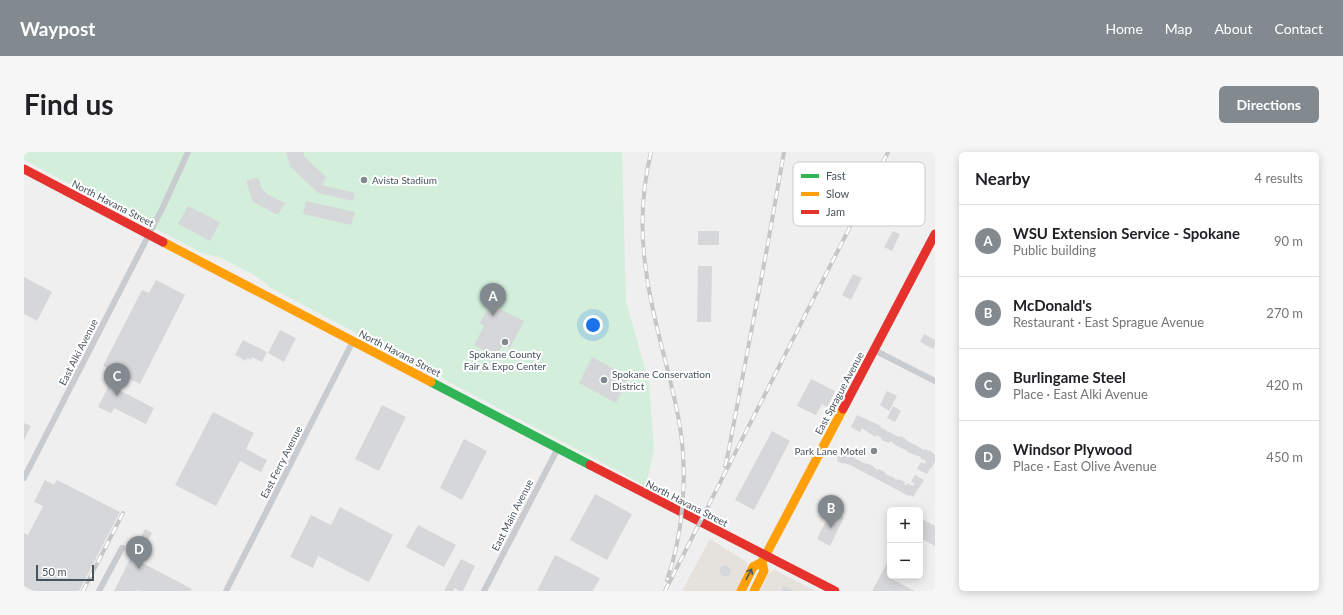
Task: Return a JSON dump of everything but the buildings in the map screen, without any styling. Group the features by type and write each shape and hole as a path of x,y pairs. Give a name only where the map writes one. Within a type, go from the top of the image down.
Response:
{"street":[{"name":"East Alki Avenue","path":"24,478 163,207 188,152"},
{"name":"North Havana Street","path":"24,169 558,448 764,559 836,591"},
{"name":"East Sprague Avenue","path":"741,591 753,567 764,559 935,234"},
{"name":"East Ferry Avenue","path":"226,591 353,341"},
{"path":"874,350 935,381"},
{"name":"East Main Avenue","path":"484,591 558,448"},
{"path":"99,591 122,548"},
{"name":"East Sprague Avenue","path":"754,591 764,572 764,559"}],"shaded area":[{"path":"710,539 747,562 747,568 736,591 682,591"},
{"path":"774,570 816,591 760,591 769,573"}],"green space":[{"name":"Spokane County Fair & Expo Center","path":"24,152 622,152 626,301 649,383 654,449 646,486 271,288 256,276 219,257 204,254 24,160"}],"railway":[{"path":"651,152 644,196 644,255 652,308 679,421 682,440 684,481 681,522 673,561 667,580"},
{"path":"725,466 784,152"},
{"path":"883,162 888,152"},
{"path":"665,591 850,226"},
{"path":"83,591 123,513"}],"traffic: fast":[{"path":"431,382 590,465"}],"traffic: slow":[{"path":"163,242 431,382"},
{"path":"741,591 753,567 762,562 843,409"},
{"path":"754,591 764,571 762,562"}],"traffic: jam":[{"path":"24,169 163,242"},
{"path":"843,409 935,234"},
{"path":"590,465 835,591"}],"place":[{"name":"Avista Stadium","path":"364,180"},
{"name":"WSU Extension Service - Spokane","path":"493,316"},
{"name":"Spokane County Fair & Expo Center","path":"505,342"},
{"name":"Spokane Conservation District","path":"604,380"},
{"name":"Burlingame Steel","path":"117,396"},
{"name":"Park Lane Motel","path":"874,451"},
{"name":"McDonald's","path":"831,528"},
{"name":"Windsor Plywood","path":"139,569"}]}
